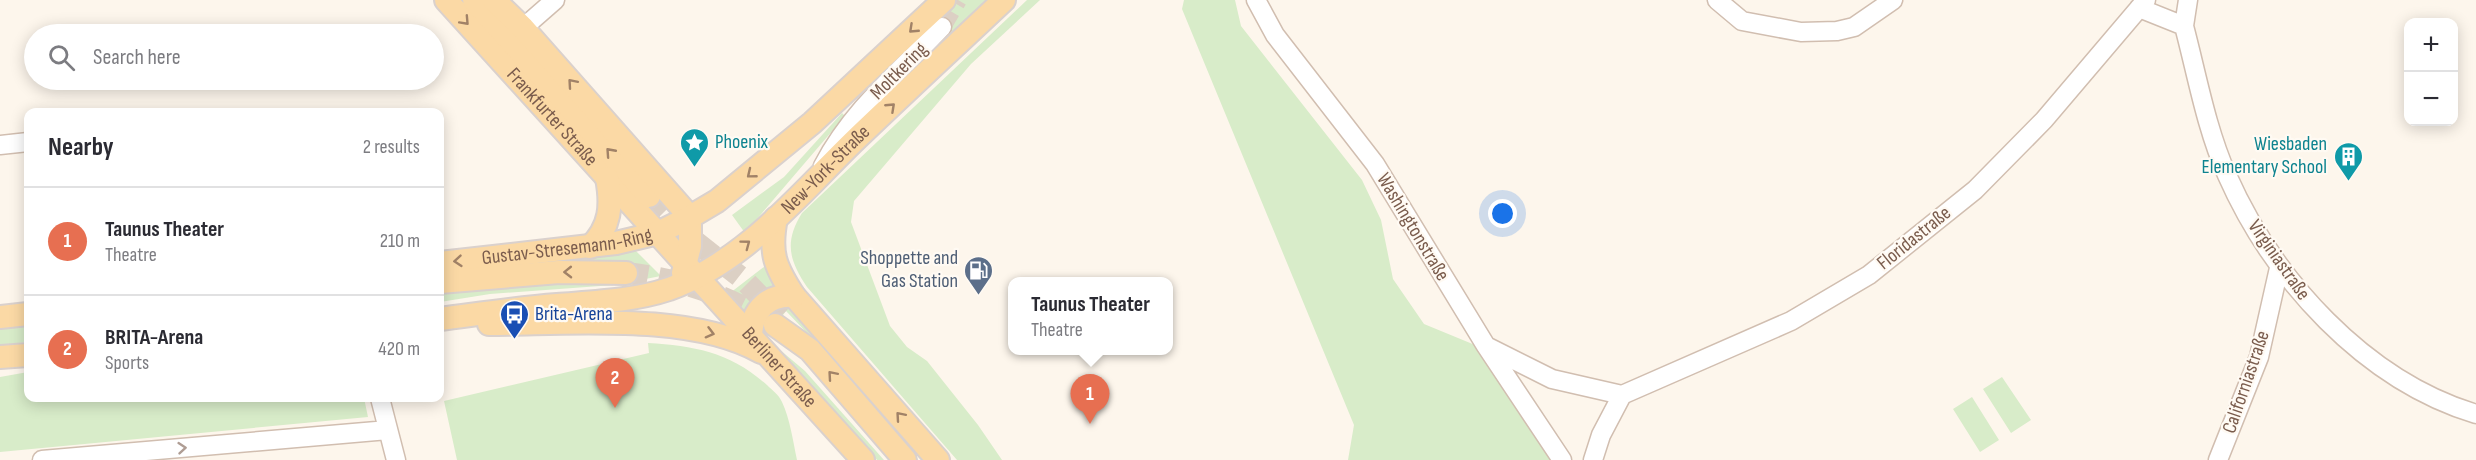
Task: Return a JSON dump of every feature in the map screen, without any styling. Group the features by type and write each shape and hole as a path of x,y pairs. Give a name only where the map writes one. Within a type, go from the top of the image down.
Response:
{"main road":[{"name":"Frankfurter Straße","path":"446,0 692,270"},
{"name":"Frankfurter Straße","path":"474,0 649,196"},
{"path":"444,318 628,298 676,286 692,270 690,217 523,28 494,0"},
{"name":"New-York-Straße","path":"690,217 717,201 812,123 944,0"},
{"name":"New-York-Straße","path":"692,270 748,243 1004,0"},
{"path":"590,247 601,235 608,221 610,199 607,178"},
{"name":"New-York-Straße","path":"692,270 702,237 717,201"},
{"name":"Gustav-Stresemann-Ring","path":"444,262 616,243 658,233 690,217"},
{"path":"776,218 773,255 780,275 794,296 938,460"},
{"name":"Berliner Straße","path":"692,270 863,460"},
{"name":"Gustav-Stresemann-Ring","path":"444,282 559,272 626,273"},
{"path":"751,335 754,317 763,305 777,297 794,296"},
{"path":"0,317 24,314"},
{"name":"Berliner Straße","path":"778,321 810,350 905,460"},
{"path":"444,325 620,324 681,327 739,342 774,361"},
{"path":"0,357 24,355"}],"street":[{"path":"523,28 555,0"},
{"name":"Washingtonstraße","path":"1256,0 1275,35 1375,164 1486,346 1562,460"},
{"path":"1717,0 1742,21 1801,32 1837,31 1854,27 1893,0"},
{"name":"Virginiastraße","path":"2188,0 2184,26 2210,125 2226,174 2251,224 2279,268 2309,305 2374,362 2422,393 2476,414"},
{"path":"2143,4 2184,26"},
{"name":"Floridastraße","path":"1622,395 1791,321 1869,275 1975,190 2044,120 2143,4"},
{"name":"Moltkering","path":"818,176 835,142 852,119 942,27"},
{"path":"0,145 24,142"},
{"name":"Californiastraße","path":"2218,460 2259,357 2279,268"},
{"path":"1486,346 1552,379 1622,395 1601,435 1593,460"},
{"path":"381,402 396,460"},
{"path":"42,460 388,430"}],"green space":[{"path":"957,0 991,0 953,36 933,21"},
{"path":"1027,0 1040,0 971,64 854,201 851,222 890,326 907,347 927,361 978,425 1002,460 957,460 807,287 796,268 791,242 796,223 802,213"},
{"path":"1184,0 1235,0 1241,26 1362,180 1381,220 1393,279 1424,324 1475,345 1550,460 1348,460 1354,425 1182,9"},
{"path":"842,113 845,116 745,233 732,215 784,177"},
{"path":"634,249 661,276 622,283 523,266"},
{"path":"769,263 776,285 745,318 730,293"},
{"path":"564,283 620,284 490,294 444,301 444,294"},
{"path":"792,304 928,460 921,460 833,360 786,311 766,338 805,371 884,460 877,460 762,335 762,326 777,307"},
{"path":"24,324 24,342 0,345 0,327"},
{"name":"Brita-Arena","path":"648,343 681,346 711,353 753,374 767,385 782,402 797,460 457,460 444,401 649,353"},
{"path":"24,373 24,402 365,402 368,417 0,452 0,377"},
{"path":"2002,377 2031,420 2011,433 1983,389"},
{"path":"1972,397 1999,440 1980,452 1953,409"}],"tunnel":[{"path":"942,27 958,0"},
{"path":"649,196 688,236 743,279 780,317"},
{"path":"626,273 665,279 703,290 739,305 774,325"}],"place":[{"name":"Phoenix","path":"694,168"},
{"name":"Wiesbaden Elementary School","path":"2348,182"},
{"name":"Shoppette and Gas Station","path":"979,296"},
{"name":"Brita-Arena","path":"514,340"},
{"name":"BRITA-Arena","path":"615,408"},
{"name":"Taunus Theater","path":"1090,424"}]}
